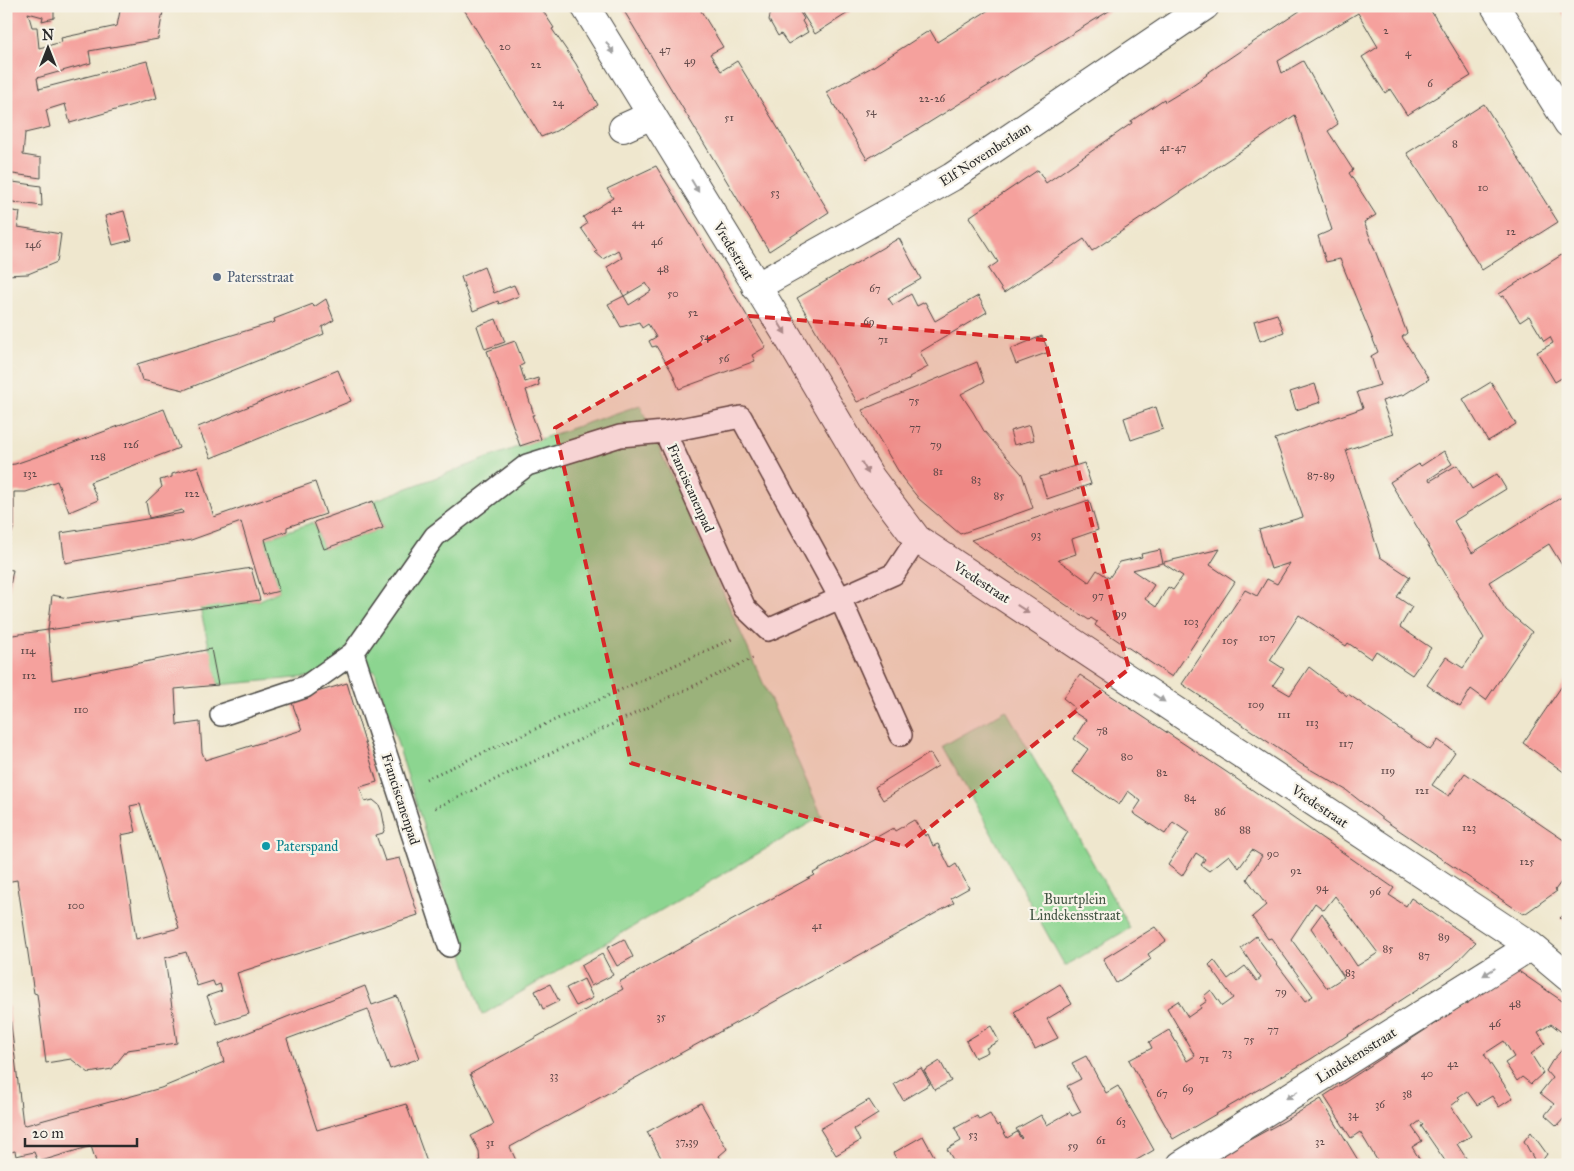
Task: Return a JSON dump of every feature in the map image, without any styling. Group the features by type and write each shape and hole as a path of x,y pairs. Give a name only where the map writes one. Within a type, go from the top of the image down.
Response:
{"street":[{"name":"Vredestraat","path":"585,6 788,337 871,478 917,538 1531,946 1568,977"},
{"name":"Elf Novemberlaan","path":"756,287 952,177 1206,6"},
{"path":"1495,6 1568,123"},
{"path":"623,128 652,115"},
{"name":"Lindekensstraat","path":"1182,1165 1531,946"}],"lane":[{"path":"666,432 741,417 840,598 901,735"},
{"name":"Franciscanenpad","path":"221,715 305,686 353,653 435,536 527,465 620,436 666,432 744,608 768,630"},
{"path":"768,630 894,574 917,538"},
{"name":"Franciscanenpad","path":"353,653 449,946"}],"path":[{"path":"398,792 751,631 768,630 765,652 408,821"}],"highlighted area":[{"path":"749,316 1045,340 1129,669 905,847 631,763 555,428"}],"green space":[{"path":"640,405 822,816 482,1015 375,671 218,685 200,608 260,600 279,591 265,539 314,522 324,549 383,528 373,501 520,446"},
{"name":"Buurtplein Lindekensstraat","path":"1006,710 1130,928 1065,966 943,746"}],"building":[{"path":"6,6 54,6 54,18 42,21 43,17 28,13 32,27 37,27 39,48 62,42 61,38 117,26 121,6 164,6 158,39 89,51 91,63 37,78 39,89 147,61 157,98 70,123 65,104 46,110 50,127 25,133 23,155 41,158 41,178 6,173"},
{"path":"462,6 538,6 541,8 554,28 552,29 576,64 598,105 556,131 541,137"},
{"path":"621,6 698,6 723,47 710,54 721,71 737,61 829,212 769,251"},
{"path":"772,6 796,6 804,19 802,21 808,32 788,44 781,34 778,36 769,20"},
{"path":"812,6 859,6 815,34 802,13"},
{"path":"995,6 1117,6 867,159 826,92 874,66 930,30 937,42"},
{"path":"1307,6 1428,6 1471,76 1407,115 1390,89 1385,93 1362,57 1378,47 1358,13 1278,61 1282,73 1303,61 1338,124 1328,131 1353,170 1349,173 1376,215 1364,222 1407,333 1402,337 1429,379 1405,394 1382,401 1394,434 1346,450 1380,557 1410,577 1397,597 1412,607 1400,627 1431,648 1412,675 1376,651 1371,659 1348,643 1346,646 1299,615 1270,660 1284,669 1273,685 1290,695 1309,667 1347,696 1348,694 1430,750 1438,740 1455,752 1432,785 1449,796 1465,773 1568,843 1568,881 1564,878 1555,890 1557,891 1523,914 1384,820 1346,790 1301,764 1182,684 1245,590 1257,596 1267,579 1277,584 1290,563 1271,569 1259,530 1303,517 1275,439 1363,408 1357,392 1380,385 1371,356 1378,352 1340,259 1326,262 1318,236 1332,230 1295,115 1092,251 1084,239 1004,293 988,269 998,262 969,217 1038,170 1046,183 1132,123 1131,121 1164,99 1165,102 1185,90"},
{"path":"1558,6 1568,6 1568,22"},
{"path":"1484,104 1558,222 1482,270 1407,153"},
{"path":"656,166 766,347 752,355 755,361 679,389 672,372 656,346 652,347 649,341 656,337 648,324 642,328 639,322 621,327 608,304 624,296 607,267 622,258 618,250 603,259 595,252 597,251 581,228 587,224 583,217 613,198 607,189","holes":["646,283 651,291 629,305 624,296"]},
{"path":"6,181 41,186 42,206 6,201"},
{"path":"6,210 20,212 18,227 61,234 57,262 28,274 6,275"},
{"path":"124,211 132,240 113,245 105,216"},
{"path":"899,238 921,279 888,298 893,305 911,294 917,306 925,302 935,321 978,296 987,312 920,352 928,367 909,377 910,379 857,402 797,298"},
{"path":"1568,251 1568,374 1555,382 1537,352 1553,343 1550,337 1544,341 1529,316 1520,322 1504,296 1501,297 1499,294"},
{"path":"484,267 494,293 514,285 519,296 499,304 498,301 473,311 461,277"},
{"path":"326,299 334,320 322,327 324,334 184,390 142,380 137,364 275,322 274,319 313,304 314,307"},
{"path":"1277,314 1284,332 1260,341 1254,321"},
{"path":"496,319 505,342 485,349 477,326"},
{"path":"1042,336 1049,352 1016,364 1010,349"},
{"path":"515,341 524,364 520,366 525,382 538,378 539,385 526,390 534,415 532,415 541,439 520,446 487,351"},
{"path":"977,362 984,382 961,394 984,431 1022,474 1033,508 960,534 919,499 903,479 862,410"},
{"path":"338,370 351,401 211,458 198,427"},
{"path":"1491,382 1516,424 1488,441 1463,399"},
{"path":"1315,384 1321,402 1296,410 1290,392"},
{"path":"1156,407 1163,429 1131,440 1124,418"},
{"path":"164,409 179,448 90,482 98,500 69,512 57,481 26,492 14,492 14,526 6,553 6,465 15,464 47,453"},
{"path":"1030,425 1034,440 1014,445 1010,431"},
{"path":"1444,451 1452,464 1429,479 1430,481 1457,465 1472,489 1497,474 1506,489 1454,521 1472,553 1562,497 1568,507 1568,575 1549,544 1489,582 1506,610 1532,632 1486,700 1471,689 1460,707 1427,685 1446,657 1463,668 1484,638 1390,482 1419,464 1421,466"},
{"path":"1084,463 1091,484 1047,499 1040,477"},
{"path":"198,466 214,517 315,482 326,514 287,527 287,531 265,539 279,591 263,595 241,522 191,540 65,563 61,533 183,513 182,510 149,518 146,502 162,487 160,480"},
{"path":"1089,500 1098,530 1072,539 1076,554 1058,560 1089,582 1097,570 1109,578 1120,562 1142,557 1141,554 1160,550 1163,563 1132,570 1154,585 1145,599 1156,607 1168,587 1173,590 1183,576 1164,564 1164,562 1220,549 1210,565 1235,582 1172,677 1096,626 1097,622 1091,618 1089,620 1072,609 971,540"},
{"path":"373,501 383,528 324,549 314,522"},
{"path":"251,568 260,600 48,630 52,595 68,598"},
{"path":"6,569 13,570 7,602 6,602"},
{"path":"48,630 52,680 211,649 218,685 175,689 177,725 200,722 202,752 205,760 302,730 291,700 347,683 377,782 360,787 365,802 373,800 379,805 385,828 383,833 376,835 385,861 400,858 418,915 237,973 249,1014 217,1024 207,996 222,991 220,984 215,986 213,981 197,986 186,952 165,958 177,1043 127,1050 112,1069 89,1073 71,1059 46,1063 37,994 34,993 17,880 6,882 6,636","holes":["140,804 179,928 136,939 121,835 136,832 130,806"]},
{"path":"1080,675 1228,773 1394,888 1389,895 1406,906 1411,898 1476,942 1452,967 1311,1059 1173,1139 1129,1060 1152,1048 1149,1042 1169,1030 1187,1061 1195,1056 1167,1008 1178,1001 1188,1017 1207,1001 1204,996 1211,990 1222,1006 1233,998 1209,965 1214,960 1228,979 1245,966 1257,981 1261,978 1241,948 1256,936 1305,1001 1313,996 1271,938 1268,939 1252,917 1266,905 1247,879 1262,856 1252,850 1239,868 1229,855 1209,871 1201,865 1205,859 1196,853 1182,876 1168,865 1189,833 1173,822 1165,834 1133,813 1141,801 1128,791 1119,805 1072,772 1088,749 1074,739 1086,720 1072,711 1074,707 1063,698","holes":["1335,896 1378,953 1357,966 1322,913 1311,928 1344,977 1327,988 1291,939 1315,903 1324,910"]},
{"path":"1568,677 1568,775 1523,743"},
{"path":"930,753 938,766 883,800 875,787"},
{"path":"914,820 925,836 928,834 933,846 938,844 950,868 956,864 969,888 951,898 954,903 510,1147 518,1165 480,1165 479,1151 471,1136 494,1124 470,1074 623,989 619,982 815,875 813,873 893,828 895,831"},
{"path":"1568,911 1568,924 1560,918"},
{"path":"1155,927 1166,941 1148,954 1151,959 1116,983 1103,959"},
{"path":"624,939 633,957 617,966 607,948"},
{"path":"602,954 613,975 591,986 581,966"},
{"path":"1517,970 1568,1005 1568,1037 1551,1024 1538,1032 1545,1043 1531,1054 1543,1073 1531,1084 1522,1077 1517,1081 1505,1063 1514,1057 1504,1041 1484,1054 1513,1098 1499,1107 1492,1096 1477,1105 1467,1091 1458,1097 1460,1099 1451,1106 1471,1136 1457,1144 1468,1161 1461,1165 1448,1165 1421,1126 1423,1125 1420,1121 1412,1127 1422,1141 1412,1147 1423,1165 1380,1165 1360,1132 1351,1138 1324,1096"},
{"path":"584,979 593,998 576,1006 566,988"},
{"path":"550,984 559,1001 543,1009 535,991"},
{"path":"1060,984 1072,1004 1047,1019 1058,1038 1035,1049 1014,1012"},
{"path":"365,986 372,1005 397,996 420,1058 390,1069 368,1009 287,1039 317,1130 406,1104 428,1165 97,1165 91,1146 38,1162 34,1152 16,1156 15,1151 6,1153 6,997 9,1008 23,1124 26,1125 161,1088 224,1062 219,1044"},
{"path":"991,1026 999,1041 986,1048 988,1052 975,1058 966,1041"},
{"path":"1568,1043 1568,1117 1566,1116 1557,1126 1545,1115 1554,1104 1540,1093 1552,1078 1546,1071"},
{"path":"1086,1056 1106,1093 1118,1086 1154,1150 1128,1165 956,1165 947,1149 961,1141 955,1128 977,1116 979,1120 990,1114 997,1126 999,1124 1007,1138 1017,1132 1021,1139 1016,1129 1041,1115 1047,1125 1070,1112 1072,1116 1081,1112 1067,1086 1081,1079 1072,1063"},
{"path":"940,1061 951,1081 935,1090 924,1071"},
{"path":"921,1068 930,1084 903,1100 894,1084"},
{"path":"1321,1099 1361,1165 1347,1165 1345,1161 1338,1164 1337,1162 1333,1165 1215,1165 1220,1156"},
{"path":"869,1100 878,1114 854,1129 860,1141 836,1155 820,1129"},
{"path":"701,1103 727,1149 719,1156 724,1165 665,1165 647,1132"},
{"path":"1531,1132 1547,1154 1539,1165 1537,1165 1524,1141"},
{"path":"923,1136 939,1165 900,1165 893,1153"}],"place":[{"name":"Patersstraat","path":"217,277"},
{"name":"Paterspand","path":"266,846"}]}
